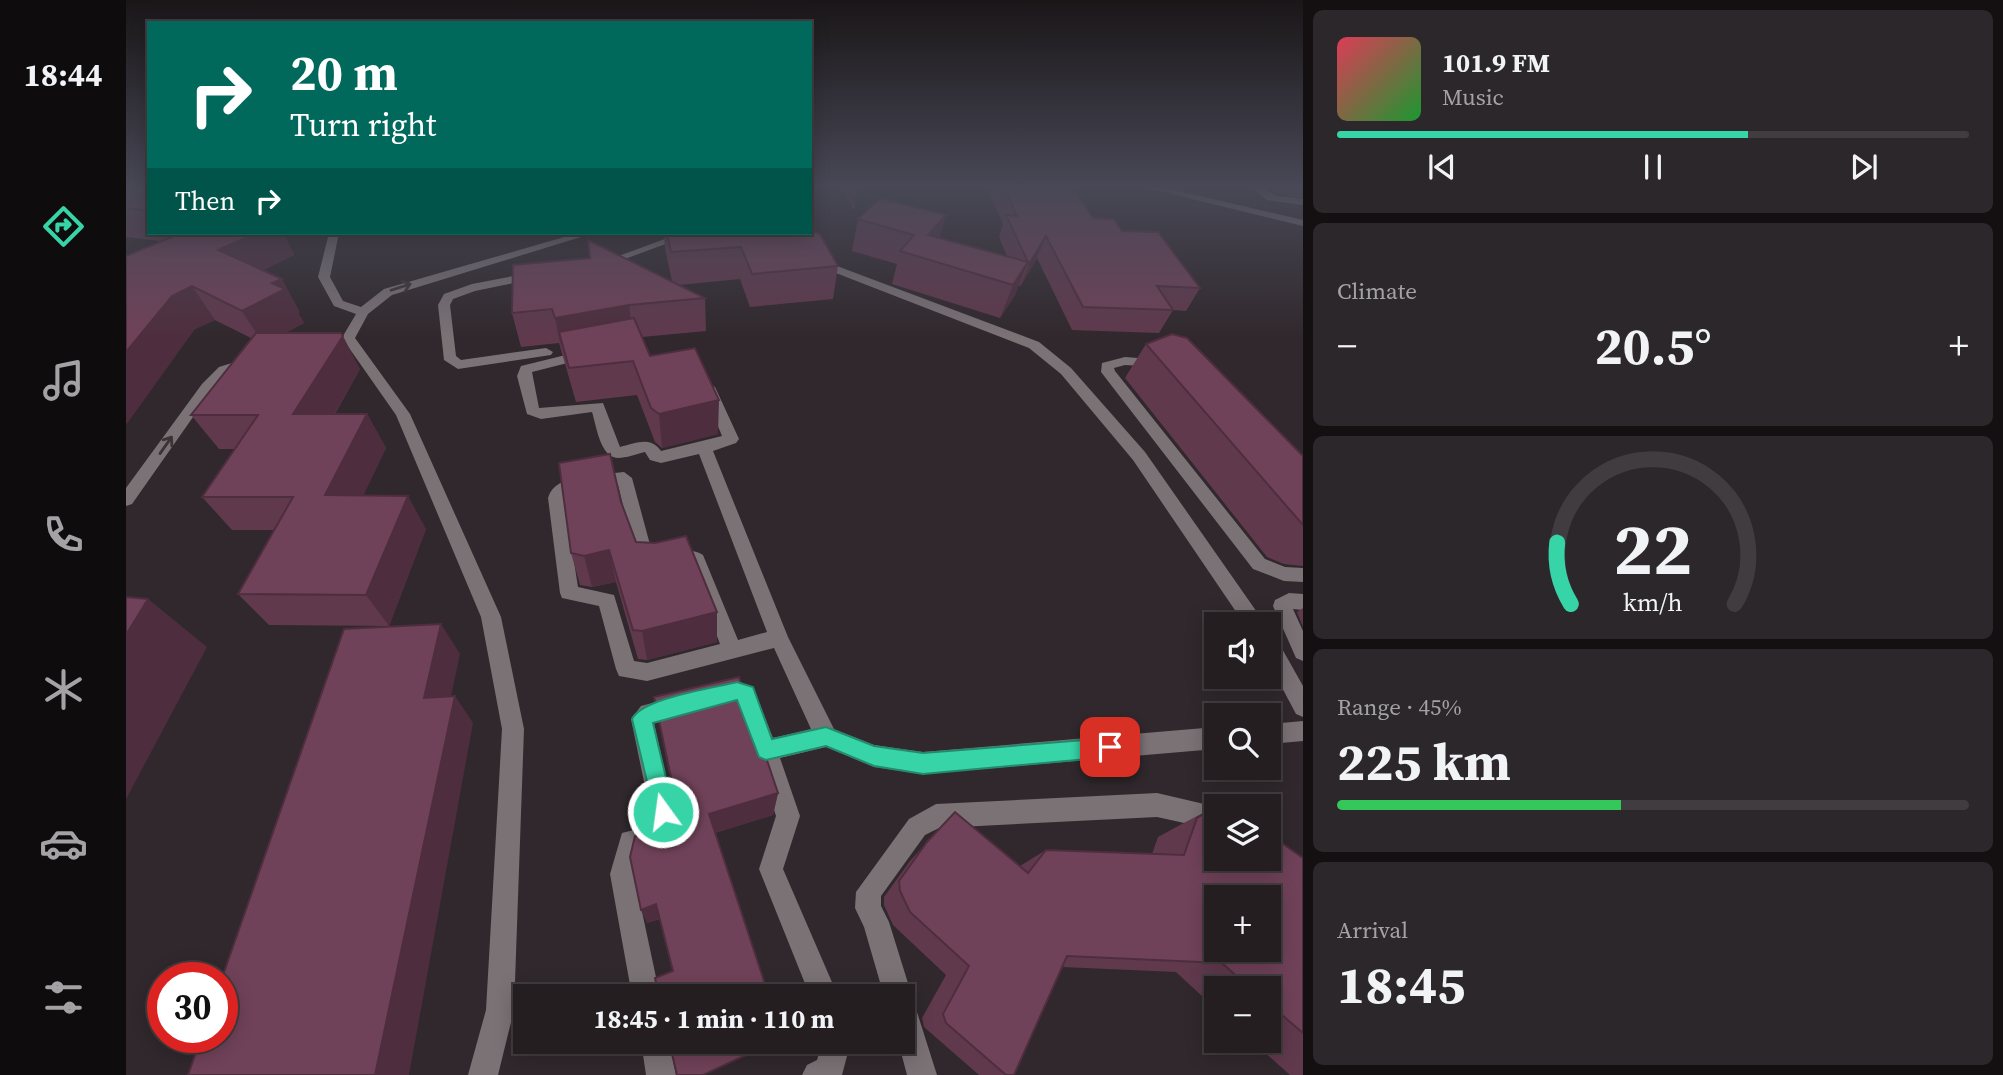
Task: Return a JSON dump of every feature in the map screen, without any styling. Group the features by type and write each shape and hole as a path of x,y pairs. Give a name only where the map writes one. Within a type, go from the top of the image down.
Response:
{"street":[{"path":"333,237 324,277 338,303 363,312"},
{"path":"322,353 348,338 363,312 388,292 455,270 574,237"},
{"path":"593,266 634,256 673,237"},
{"path":"761,240 778,241 803,254 1034,345 1066,371 1139,456 1247,612"},
{"path":"553,273 472,288 448,298 444,305 449,357 458,365 570,349"},
{"path":"348,338 403,414 491,617 513,729 500,1010 483,1075"},
{"path":"599,352 526,369 524,376 532,411 541,414 598,406 611,447 617,453 649,446 656,456 662,457 731,439 705,378"},
{"path":"126,500 206,387 224,370 243,363 269,360"},
{"path":"1171,367 1145,360 1112,363 1107,366 1108,372 1259,564 1284,574 1303,575"},
{"path":"704,448 779,638 826,737"},
{"path":"1139,456 1172,455"},
{"path":"732,650 697,560 683,557 655,566 643,554 624,478 566,486 558,491 556,498 569,593 580,597 598,596 607,601 626,669 647,673 779,638"},
{"path":"1303,603 1289,601 1282,606 1303,652"},
{"path":"1281,666 1303,707"},
{"path":"644,984 622,874 631,842 660,835 665,827 642,719 649,713 737,691 746,694 788,816 787,832 773,850 771,869 819,984"},
{"path":"1281,733 1303,731"},
{"path":"766,750 826,737 874,756 923,763 1204,739"},
{"path":"894,984 876,922 868,908 869,892 917,827 936,816 1157,805 1204,815"},
{"path":"915,1052 922,1075"},
{"path":"657,1054 661,1075"},
{"path":"817,1075 829,1071 834,1054"}],"building":[{"path":"171,237 247,237 218,250 282,279 272,283 285,289 242,311 192,286 172,296 126,352 126,256"},
{"path":"668,237 822,237 838,266 752,274 741,247 671,252"},
{"path":"912,237 936,237 1028,262 1013,285 900,251"},
{"path":"1016,237 1045,237 1029,264"},
{"path":"1047,237 1162,237 1200,288 1157,286 1173,310 1083,307"},
{"path":"588,240 705,298 629,305 555,318 552,309 512,313 513,265 590,258"},
{"path":"634,318 650,356 695,348 719,400 659,414 651,408 633,361 569,368 559,332"},
{"path":"256,333 341,333 343,336 293,414 367,414 325,495 408,496 366,595 238,594 293,497 202,497 258,415 191,415"},
{"path":"1172,334 1187,338 1303,456 1303,525 1146,344"},
{"path":"610,454 621,502 636,542 655,543 686,536 717,612 642,631 633,630 609,550 584,556 571,553 559,463"},
{"path":"126,597 148,599 126,635"},
{"path":"441,624 424,698 455,696 375,1075 188,1075 196,1053 238,1053 238,962 228,962 344,629"},
{"path":"739,677 778,793 709,814 765,984 656,984 655,978 673,971 656,904 641,910 630,857 635,836 671,823 677,806 654,697"},
{"path":"955,812 1028,873 1046,850 1184,855 1197,818 1204,814 1204,871 1281,871 1281,842 1303,858 1303,1033 1281,1014 1281,976 1236,976 1222,963 1067,956 1014,1075 1006,1075 946,1023 943,1014 969,966 910,912 900,891 899,881 927,842"},
{"path":"672,1054 749,1054 703,1075 677,1075"}],"route":[{"path":"663,812 642,729 642,719 649,713 737,691 746,694 751,704 766,750 826,737 874,756 923,763 1110,747"}]}
